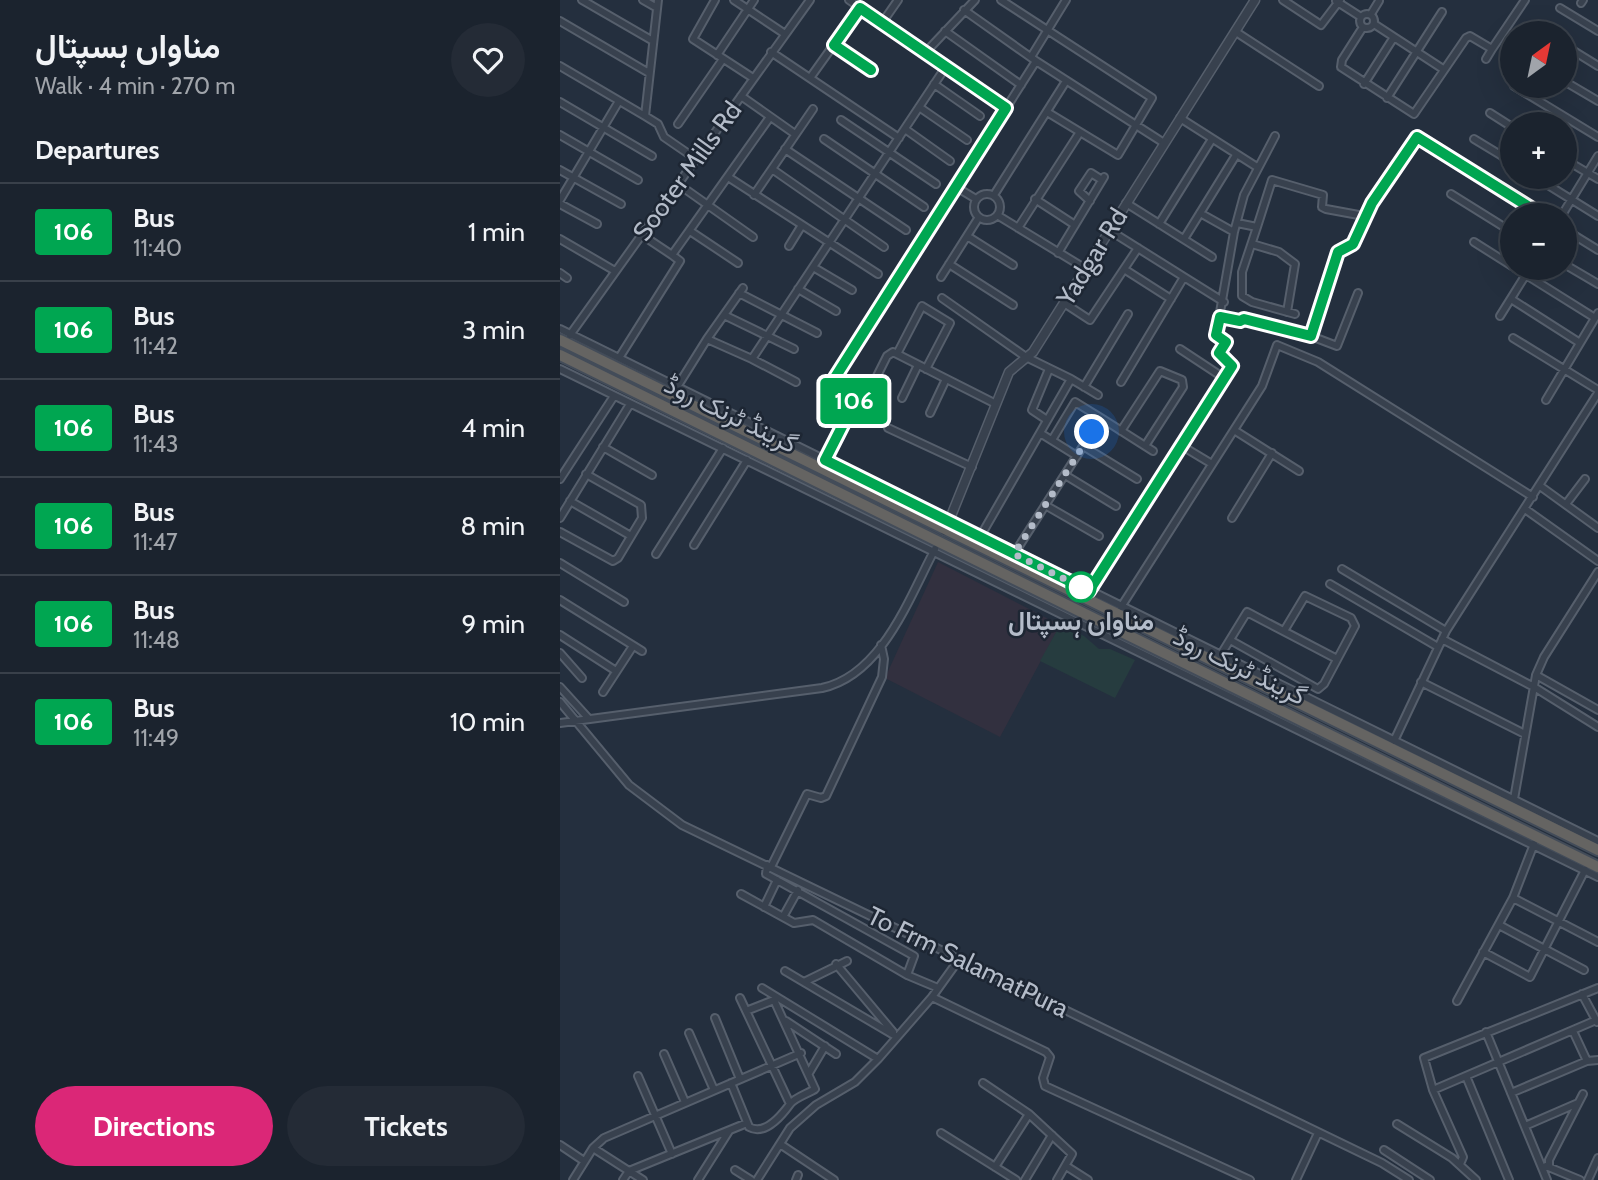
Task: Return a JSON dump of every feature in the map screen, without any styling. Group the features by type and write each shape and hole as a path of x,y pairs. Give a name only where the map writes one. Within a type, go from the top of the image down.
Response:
{"highway":[{"name":"گرینڈ ٹرنک روڈ","path":"566,339 1598,850"},
{"name":"گرینڈ ٹرنک روڈ","path":"560,355 991,574 1107,625 1192,673 1532,841 1598,867"},
{"path":"1107,625 1116,610"}],"street":[{"path":"582,0 653,41"},
{"path":"643,0 657,4 645,116"},
{"path":"715,0 693,39 753,78"},
{"path":"734,0 785,34"},
{"path":"678,124 754,0"},
{"name":"Sooter Mills Rd","path":"566,339 810,0"},
{"path":"882,23 898,0"},
{"path":"925,53 975,0"},
{"path":"1000,0 1152,98 1118,155 1047,111"},
{"path":"825,460 854,403 829,387 1021,85 1047,31 1066,0"},
{"name":"Yadgar Rd","path":"947,527 1009,372 1026,357 1064,303 1255,0"},
{"path":"1283,0 1321,25 1337,1 1361,17 1363,27"},
{"path":"1486,59 1525,0"},
{"path":"1361,17 1371,14 1379,1"},
{"path":"810,78 834,45 855,3 1006,108"},
{"path":"1560,8 1598,31"},
{"path":"964,10 1066,81 1164,143"},
{"path":"1387,98 1442,12"},
{"path":"1371,14 1374,24 1443,69"},
{"path":"560,21 649,73"},
{"path":"1374,24 1363,27 1340,64 1342,70 1412,114 1416,114 1443,69 1470,36 1492,48"},
{"path":"945,31 1021,85"},
{"path":"1236,32 1319,86"},
{"path":"1364,84 1394,37"},
{"path":"834,45 871,70"},
{"path":"771,52 899,138"},
{"path":"1577,54 1598,66"},
{"path":"560,66 658,124 664,137 696,159"},
{"path":"752,359 945,68"},
{"path":"994,195 1066,81"},
{"path":"934,84 980,116"},
{"path":"1577,89 1598,102"},
{"path":"741,96 795,134"},
{"path":"1534,98 1598,137"},
{"path":"597,224 560,202 619,101"},
{"path":"560,102 652,156"},
{"path":"919,107 967,140"},
{"path":"754,195 813,109"},
{"path":"1490,113 1500,119"},
{"path":"672,255 771,117"},
{"path":"1180,118 1257,167"},
{"path":"841,120 936,184"},
{"path":"905,129 950,161"},
{"path":"1018,228 1080,132"},
{"path":"560,135 638,180"},
{"path":"1089,591 1232,366 1219,353 1226,342 1216,335 1224,302 1234,232 1246,188 1275,136"},
{"path":"1311,336 1338,252 1353,244 1364,216 1417,137 1523,203"},
{"path":"824,139 924,207"},
{"path":"1159,223 1212,139"},
{"path":"1474,139 1500,155"},
{"path":"785,149 906,230"},
{"path":"1184,239 1236,155"},
{"path":"1570,203 1598,156"},
{"path":"1577,167 1598,179"},
{"path":"772,169 884,247"},
{"path":"560,170 621,204"},
{"path":"1058,253 1090,201 1103,178 1091,173 1079,191 1090,201"},
{"path":"728,177 878,274"},
{"path":"1296,314 1252,302 1242,296 1242,272 1272,180 1323,195 1322,206 1326,209 1364,216"},
{"path":"678,184 753,237"},
{"path":"956,187 976,199"},
{"path":"1554,189 1598,216"},
{"path":"994,195 986,194 976,199 974,207 979,217 986,220 998,215"},
{"path":"1451,194 1500,225"},
{"path":"994,195 1000,206 998,215"},
{"path":"1035,199 1075,225"},
{"path":"1126,203 1212,257"},
{"path":"1200,214 1234,232"},
{"path":"998,215 1086,269"},
{"path":"941,277 979,217"},
{"path":"1237,223 1257,227"},
{"path":"789,246 802,225"},
{"path":"1109,230 1224,302"},
{"path":"690,231 738,263"},
{"path":"619,358 680,261 642,235"},
{"path":"967,236 1013,265"},
{"path":"1577,237 1598,250"},
{"path":"560,239 615,271"},
{"path":"1474,242 1500,259"},
{"path":"1252,244 1279,252 1295,264 1287,312"},
{"path":"1064,303 1090,320 1138,248"},
{"path":"949,264 1013,305"},
{"path":"813,267 852,290"},
{"path":"1124,268 1171,299"},
{"path":"1577,272 1598,284"},
{"path":"560,274 567,278"},
{"path":"1121,382 1184,277"},
{"path":"1500,316 1523,280"},
{"path":"1542,280 1597,315 1546,400"},
{"path":"798,289 836,311"},
{"path":"677,387 741,290 817,333"},
{"path":"1220,317 1240,321 1244,319 1311,336 1333,347 1340,344 1358,293"},
{"path":"943,298 1026,357 1098,395"},
{"path":"1511,299 1580,343"},
{"path":"897,354 922,306 950,323 926,369"},
{"path":"1084,387 1128,314"},
{"path":"723,315 794,349"},
{"path":"560,329 566,339 619,358 825,460 947,527 980,537 1089,591 1116,610 1220,656 1598,841"},
{"path":"1394,741 1446,631 1541,486 1598,391 1513,338"},
{"path":"707,339 796,382"},
{"path":"1116,610 1267,378 1277,345 1318,362 1533,497"},
{"path":"1180,349 1224,378"},
{"path":"873,384 887,356 892,352 996,404"},
{"path":"902,398 918,365"},
{"path":"560,369 747,460 936,546 881,645 866,663 831,686 560,723"},
{"path":"1047,419 1032,411 1049,369"},
{"path":"1121,431 1160,371 1182,380 1183,387 1145,446"},
{"path":"930,413 946,379"},
{"path":"980,537 1071,379"},
{"path":"560,479 614,396"},
{"path":"1052,440 1076,402 1153,451"},
{"path":"560,518 630,404"},
{"path":"1014,554 1101,418"},
{"path":"888,428 972,467"},
{"path":"1234,430 1298,471"},
{"path":"1040,433 1077,456"},
{"path":"1083,446 1137,479"},
{"path":"1182,446 1212,464"},
{"path":"603,447 652,475"},
{"path":"656,554 723,448"},
{"path":"1232,518 1272,453"},
{"path":"694,545 747,460"},
{"path":"560,532 613,561 618,558 642,518 641,505 586,474"},
{"path":"1065,475 1116,506"},
{"path":"1566,504 1585,479"},
{"path":"1541,486 1598,528"},
{"path":"570,501 631,536"},
{"path":"1045,505 1099,536"},
{"path":"1525,509 1598,561"},
{"path":"560,564 624,602"},
{"path":"1342,569 1446,631"},
{"path":"1514,799 1536,675 1544,657 1598,572"},
{"path":"991,574 1192,673"},
{"path":"1330,584 1438,647"},
{"path":"1230,640 1318,689 1354,628 1350,618 1305,596 1284,631"},
{"path":"560,600 642,651"},
{"path":"1220,656 1247,612 1338,659"},
{"path":"560,635 616,671"},
{"path":"1442,639 1534,687 1598,727"},
{"path":"881,645 882,677 826,796 821,798 807,794 765,872 914,956 907,975"},
{"path":"603,692 633,646"},
{"path":"560,653 582,678"},
{"path":"1536,675 1598,710"},
{"path":"1421,682 1525,734"},
{"path":"560,687 589,719"},
{"name":"To Frm SalamatPura","path":"560,702 629,785 682,825 960,958 1409,1180"},
{"path":"1457,1000 1513,898 1532,841 1598,877"},
{"path":"1483,953 1530,977 1585,870"},
{"path":"764,907 777,880"},
{"path":"783,917 797,890"},
{"path":"741,894 797,924 813,920 907,975 938,988"},
{"path":"1513,898 1598,942"},
{"path":"1499,925 1584,970"},
{"path":"757,1180 797,1120 855,1082 933,997 960,958"},
{"path":"804,982 836,964 847,961"},
{"path":"836,964 897,1037"},
{"path":"785,971 897,1037"},
{"path":"762,988 878,1059"},
{"path":"1460,1164 1463,1157 1433,1090 1424,1058 1598,988"},
{"path":"1433,1090 1596,1022 1581,994"},
{"path":"933,997 1046,1052 1050,1057 1043,1077 1045,1086 1250,1180"},
{"path":"740,998 790,1104"},
{"path":"731,1083 751,1129 762,1129 787,1112 790,1104 815,1089 774,1000 746,1011"},
{"path":"715,1018 740,1079"},
{"path":"784,1020 836,1054"},
{"path":"1573,1031 1587,1061"},
{"path":"689,1032 713,1090"},
{"path":"1486,1032 1547,1180"},
{"path":"809,1073 825,1046"},
{"path":"573,1180 593,1148 604,1138 800,1053"},
{"path":"664,1054 685,1102"},
{"path":"1511,1094 1587,1061 1598,1060"},
{"path":"638,1076 672,1154"},
{"path":"1465,1076 1509,1180"},
{"path":"983,1083 1029,1114 1072,1154 1058,1180"},
{"path":"1549,1165 1549,1160 1583,1094"},
{"path":"1525,1126 1578,1103"},
{"path":"995,1167 1029,1114"},
{"path":"623,1180 629,1171 747,1123"},
{"path":"1397,1124 1460,1164 1476,1180"},
{"path":"698,1180 730,1129"},
{"path":"941,1133 1016,1180"},
{"path":"1296,1180 1318,1133"},
{"path":"1025,1180 1052,1136"},
{"path":"780,1144 834,1180"},
{"path":"560,1145 584,1161"},
{"path":"593,1148 643,1180"},
{"path":"1384,1150 1430,1180"},
{"path":"1588,1180 1598,1158"},
{"path":"1542,1169 1549,1165"},
{"path":"1549,1165 1580,1180"},
{"path":"1066,1166 1088,1180"},
{"path":"735,1170 751,1180"}],"shaded area":[{"path":"938,562 1060,625 1000,737 885,678"}],"green space":[{"path":"1060,625 1084,636 1099,649 1110,649 1135,660 1115,698 1040,661"}],"bus line":[{"name":"106","path":"871,70 834,45 860,8 1006,108 829,387 851,398 854,403 825,460 1089,591 1232,366 1220,358 1219,353 1226,342 1216,335 1220,317 1240,321 1244,319 1311,336 1338,252 1353,244 1364,216 1417,137 1523,203"}],"place":[{"name":"مناواں ہسپتال","path":"1081,587"}],"route":[{"path":"1081,587 1089,591 1014,554 1092,432"}]}
